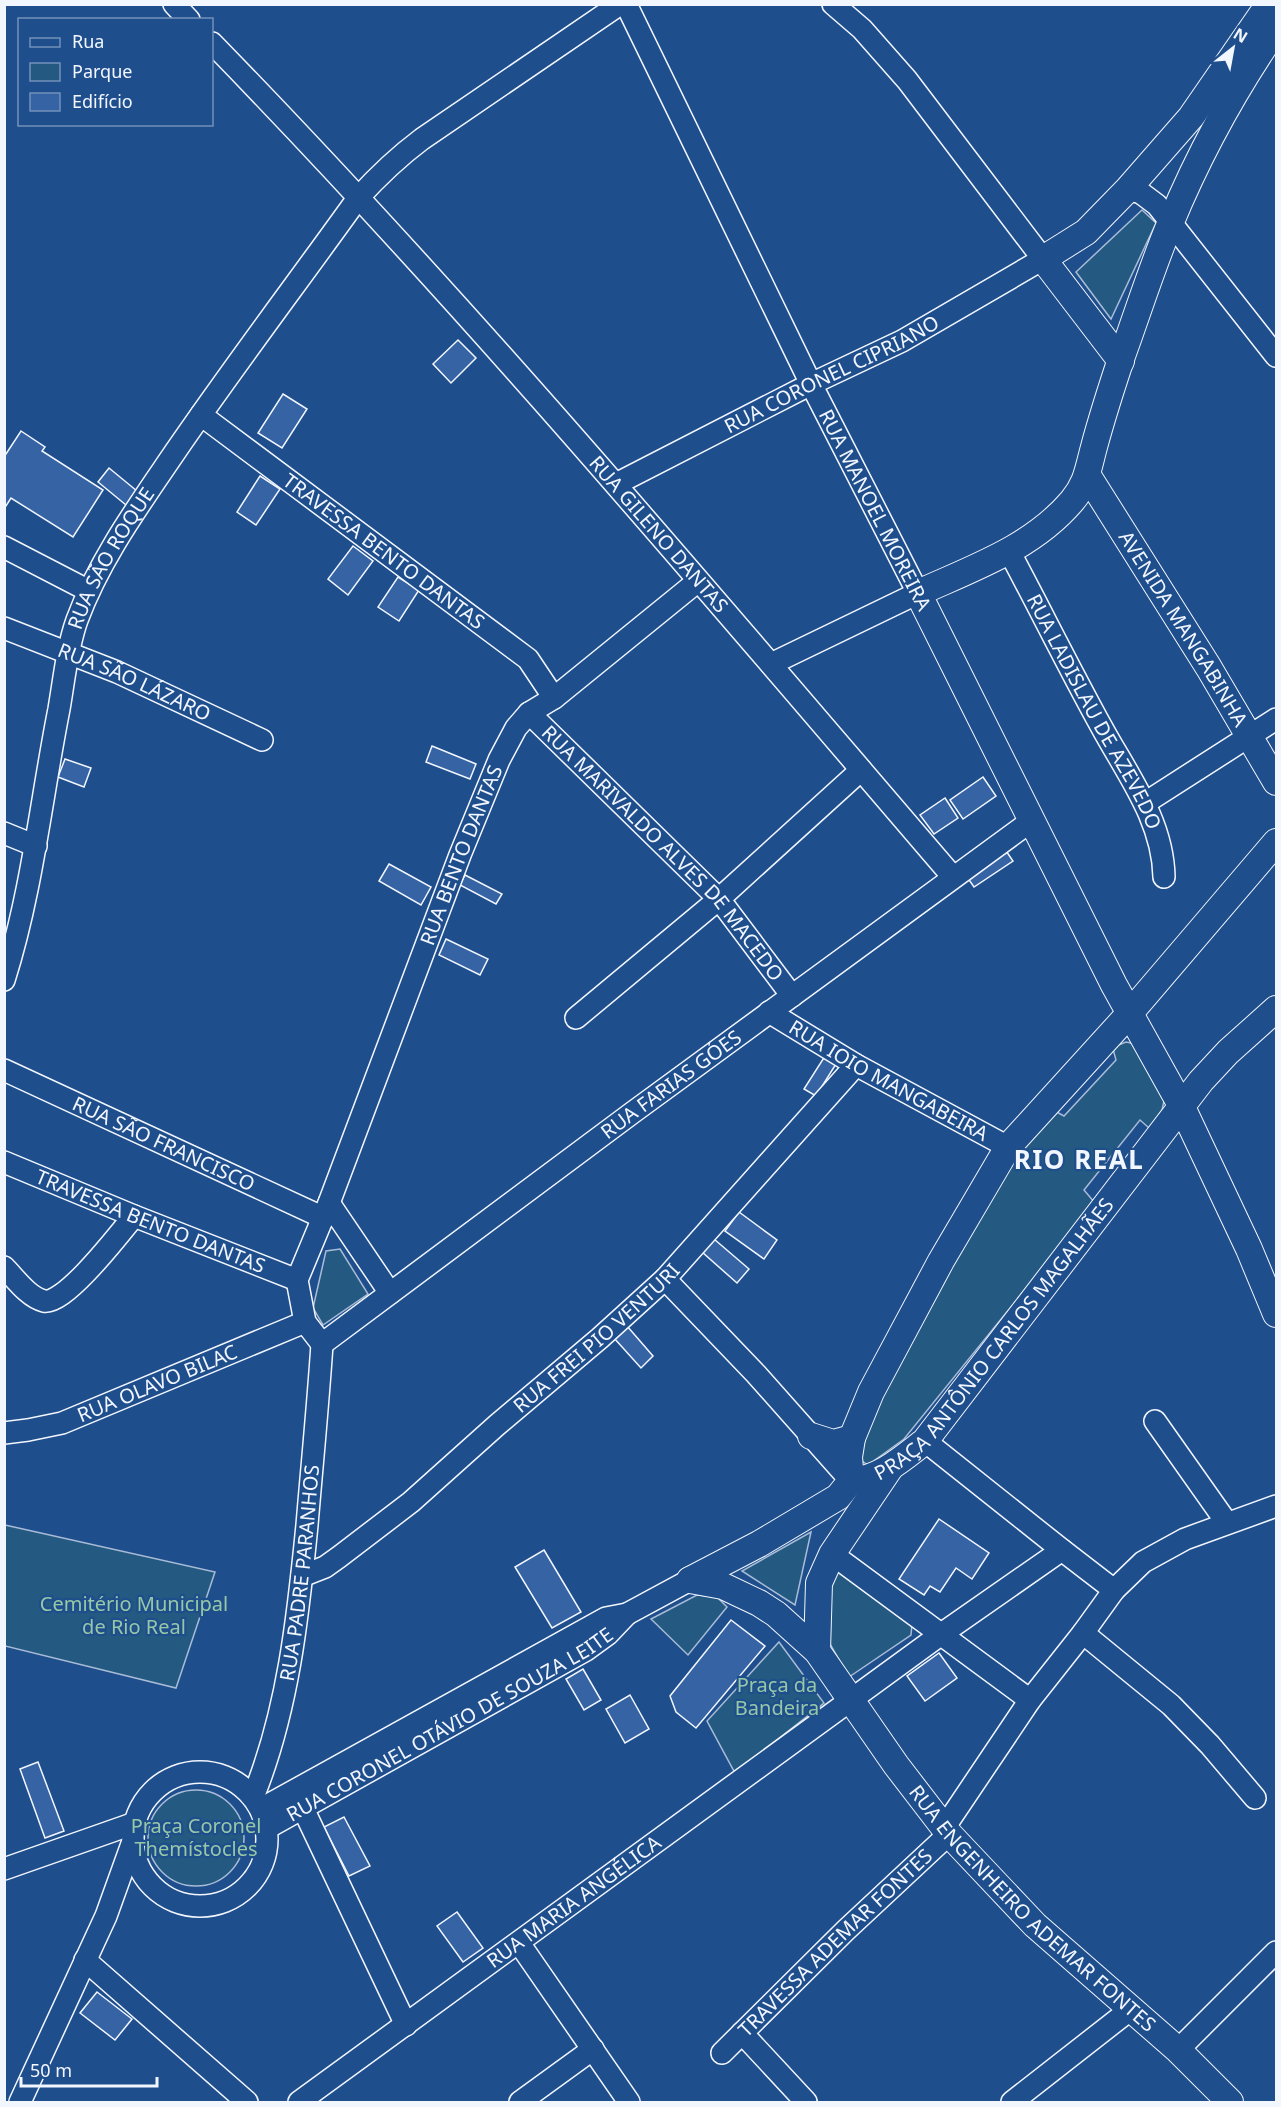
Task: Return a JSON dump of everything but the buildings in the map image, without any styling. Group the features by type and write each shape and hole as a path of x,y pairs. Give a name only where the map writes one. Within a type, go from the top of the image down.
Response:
{"main road":[{"path":"1121,361 1043,259 1086,232 1128,189 1191,117 1269,4"},
{"path":"918,593 1033,538 1051,524 1074,499 1088,477 1094,448 1121,361 1170,224 1211,136 1276,29"},
{"name":"AVENIDA MANGABINHA","path":"1088,477 1202,658 1276,783"},
{"name":"RUA MANOEL MOREIRA","path":"918,593 1031,821 1130,1013"},
{"name":"PRAÇA ANTÔNIO CARLOS MAGALHÃES","path":"845,1489 852,1438 871,1392 913,1312 1008,1147 1130,1013 1276,842"},
{"name":"PRAÇA ANTÔNIO CARLOS MAGALHÃES","path":"845,1489 891,1467 925,1441 1201,1081 1228,1052 1276,1009"},
{"path":"1130,1013 1182,1107 1249,1249 1276,1314"},
{"path":"811,1436 833,1443 852,1438"},
{"path":"819,1583 832,1554 891,1467"},
{"path":"690,1580 759,1544 845,1489"},
{"path":"817,1651 819,1583 816,1564 845,1489"},
{"path":"690,1580 723,1586 776,1614 817,1651 851,1701"},
{"name":"RUA ENGENHEIRO ADEMAR FONTES","path":"851,1701 946,1831 1035,1925 1178,2050 1230,2103"}],"street":[{"path":"174,4 187,18"},
{"name":"RUA SÃO ROQUE","path":"4,980 27,896 49,756 76,623 89,591 147,493 358,198 393,162 422,139 620,4"},
{"name":"RUA MANOEL MOREIRA","path":"626,4 811,384 918,593"},
{"path":"833,4 862,29 907,80 1043,259"},
{"name":"RUA GILENO DANTAS","path":"213,44 279,111 616,484 953,877"},
{"path":"1128,189 1149,198 1157,205 1276,356"},
{"name":"RUA CORONEL CIPRIANO","path":"616,484 811,384 902,341 1043,259"},
{"name":"TRAVESSA BENTO DANTAS","path":"201,415 528,659 554,698"},
{"path":"4,547 89,591"},
{"name":"RUA LADISLAU DE AZEVEDO","path":"1009,551 1101,726 1145,803 1158,837 1164,877"},
{"name":"RUA BENTO DANTAS","path":"297,1280 326,1210 460,855 499,760 516,728 529,713 554,698 698,581"},
{"path":"771,664 918,593"},
{"name":"RUA SÃO LÁZARO","path":"4,628 117,672 262,740"},
{"name":"RUA MARIVALDO ALVES DE MACEDO","path":"529,713 719,898 792,996"},
{"path":"1145,803 1276,719"},
{"path":"576,1018 719,898 861,770"},
{"name":"RUA FARIAS GÓES","path":"322,1344 769,1012 1031,821"},
{"path":"4,833 36,846"},
{"name":"RUA IOIO MANGABEIRA","path":"769,1012 856,1065 1008,1147"},
{"name":"RUA FREI PIO VENTURI","path":"302,1576 325,1567 411,1502 665,1279 856,1065"},
{"name":"RUA SÃO FRANCISCO","path":"4,1070 326,1210"},
{"name":"TRAVESSA BENTO DANTAS","path":"4,1162 297,1280"},
{"path":"326,1210 390,1293"},
{"path":"4,1268 32,1294 44,1301 54,1301 79,1279 134,1216"},
{"path":"665,1279 756,1374 811,1436 845,1489"},
{"path":"297,1280 305,1322 322,1344"},
{"name":"RUA OLAVO BILAC","path":"4,1433 28,1431 62,1423 305,1322"},
{"name":"RUA PADRE PARANHOS","path":"260,1811 262,1774 277,1725 287,1680 302,1576 322,1344"},
{"path":"1155,1421 1227,1523"},
{"path":"925,1441 1114,1590"},
{"name":"TRAVESSA ADEMAR FONTES","path":"722,2053 946,1831 1030,1700 1114,1590 1143,1562 1185,1539 1276,1506"},
{"path":"851,1701 940,1635 1062,1550"},
{"path":"832,1554 1030,1700"},
{"name":"RUA CORONEL OTÁVIO DE SOUZA LEITE","path":"260,1811 299,1800 586,1650 608,1634 627,1614 690,1580"},
{"path":"1083,1633 1171,1705 1210,1745 1255,1798"},
{"name":"RUA MARIA ANGÉLICA","path":"299,2103 851,1701"},
{"path":"20,2103 106,1916 143,1803 157,1787 175,1776 196,1772 217,1774 237,1782 260,1811 267,1850 261,1871 248,1888 229,1901 208,1907 186,1905 165,1897 149,1883 137,1863 134,1832"},
{"path":"299,1800 406,2025"},
{"path":"4,1869 134,1832"},
{"path":"106,1916 135,1886 149,1883"},
{"path":"519,1943 629,2103"},
{"path":"1178,2050 1276,1952"},
{"path":"85,1960 247,2103"},
{"path":"1012,2103 1131,2009"},
{"path":"742,2033 806,2103"},
{"path":"520,2103 593,2049"}],"green space":[{"path":"1142,210 1156,223 1111,319 1076,272"},
{"path":"1126,1042 1136,1044 1164,1101 1162,1110 1149,1128 1140,1120 1084,1190 1095,1203 904,1439 868,1465 859,1459 879,1391 1012,1156 1053,1110 1064,1116 1116,1060 1113,1049"},
{"path":"340,1249 368,1294 323,1325 313,1308 326,1251"},
{"name":"Cemitério Municipal de Rio Real","path":"5,1525 215,1572 176,1688 5,1646"},
{"path":"811,1532 795,1605 742,1571"},
{"name":"Praça da Bandeira","path":"837,1570 912,1624 911,1635 849,1677 829,1642 828,1578"},
{"path":"697,1595 717,1597 727,1607 688,1655 651,1619"},
{"name":"Praça da Bandeira","path":"779,1642 824,1703 735,1773 707,1721"},
{"name":"Praça Coronel Themístocles","path":"196,1790 214,1794 230,1804 240,1820 244,1838 240,1856 230,1872 214,1882 196,1886 178,1882 162,1872 152,1856 148,1838 152,1820 162,1804 178,1794"}],"district":[{"name":"RIO REAL","path":"1079,1160"}]}
